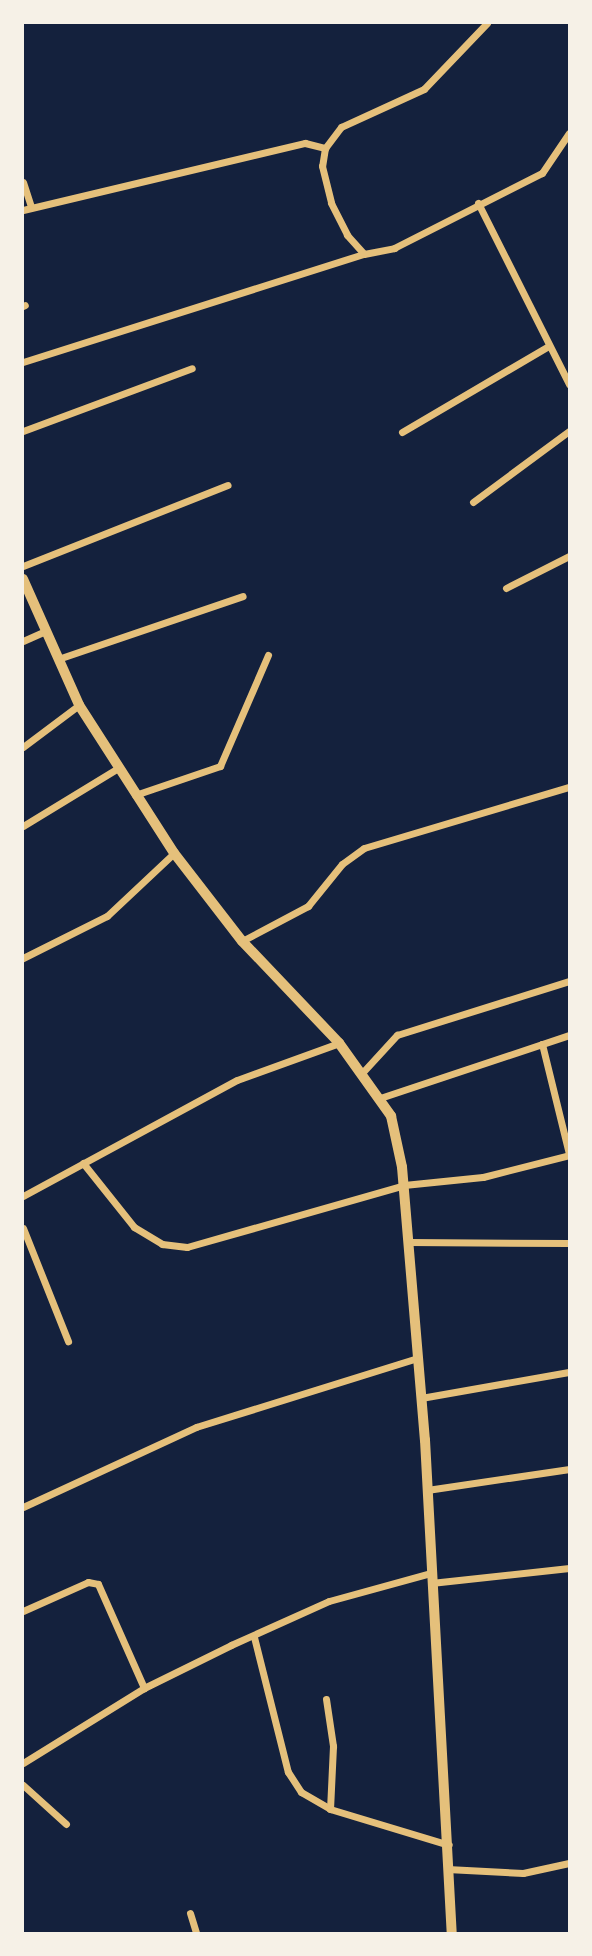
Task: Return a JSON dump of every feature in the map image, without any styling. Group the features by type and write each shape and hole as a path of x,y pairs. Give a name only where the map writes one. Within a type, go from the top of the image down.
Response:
{"street":[{"path":"363,254 331,203 322,166 326,148 341,127 424,89 487,23"},
{"path":"23,362 363,254 394,248 478,203 542,173 569,133"},
{"path":"23,182 27,208 305,143 326,148"},
{"path":"478,203 547,347 569,384"},
{"path":"402,432 547,347"},
{"path":"23,431 192,368"},
{"path":"473,502 569,431"},
{"path":"23,566 228,485"},
{"path":"506,588 569,556"},
{"path":"23,581 79,705 174,853 242,941 339,1043 391,1116 404,1185 421,1398 449,1845 447,1870 451,1933"},
{"path":"58,659 243,596"},
{"path":"23,641 45,631"},
{"path":"135,795 220,766 268,656"},
{"path":"23,747 79,705"},
{"path":"23,826 118,768"},
{"path":"242,941 307,906 342,864 364,848 569,787"},
{"path":"23,958 107,916 174,853"},
{"path":"362,1073 397,1035 569,981"},
{"path":"380,1098 569,1035"},
{"path":"23,1196 237,1080 339,1043"},
{"path":"83,1163 134,1227 174,1247 404,1185 483,1177 569,1155 542,1044"},
{"path":"23,1228 68,1341"},
{"path":"409,1242 569,1244"},
{"path":"23,1507 196,1427 418,1358"},
{"path":"421,1398 569,1372"},
{"path":"427,1490 569,1469"},
{"path":"23,1763 144,1688 350,1593 431,1578 569,1568"},
{"path":"23,1611 88,1582 98,1584 144,1688"},
{"path":"254,1637 288,1772 301,1792 330,1809 449,1845"},
{"path":"326,1699 333,1746 330,1809"},
{"path":"23,1785 66,1824"},
{"path":"447,1870 523,1873 569,1863"},
{"path":"190,1913 196,1933"}]}
